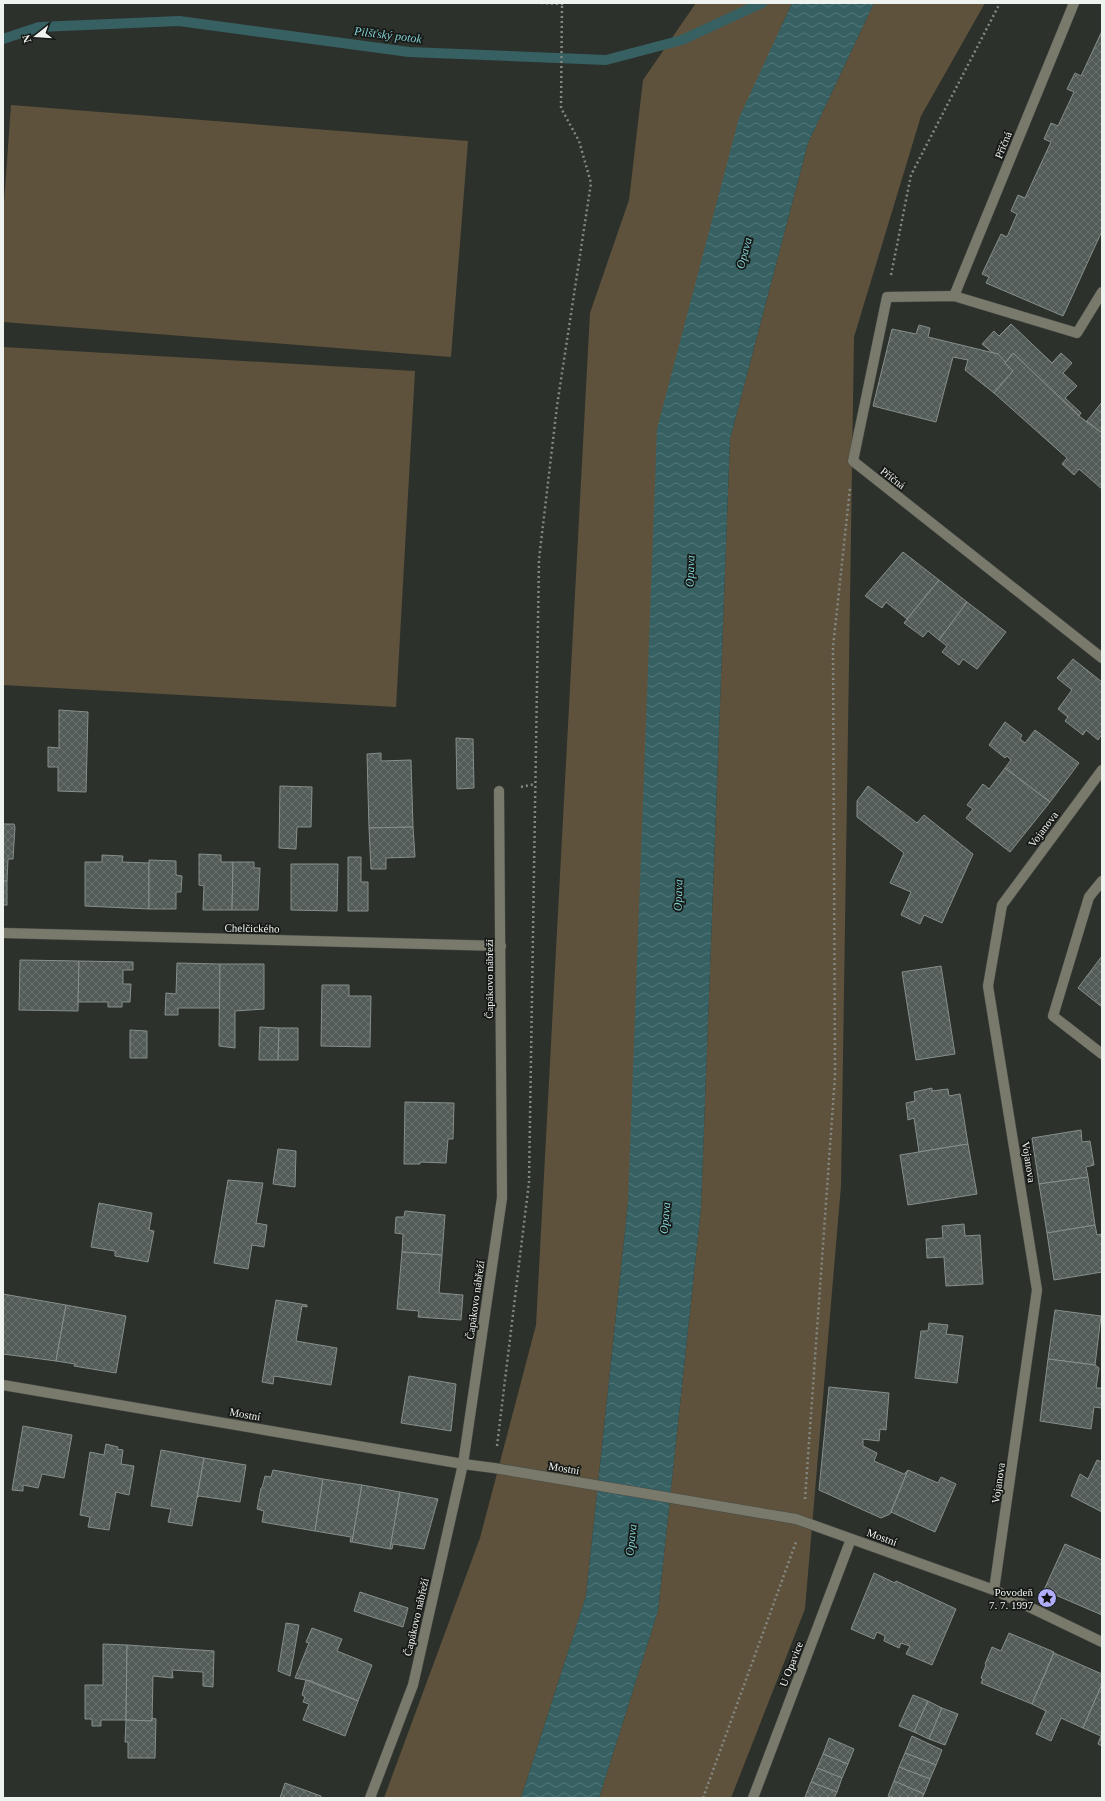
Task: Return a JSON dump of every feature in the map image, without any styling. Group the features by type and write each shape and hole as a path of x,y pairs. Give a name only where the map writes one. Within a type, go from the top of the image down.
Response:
{"street":[{"name":"Příčná","path":"954,296 1074,3"},
{"path":"853,462 887,297 954,296 1078,333 1102,292"},
{"name":"Příčná","path":"853,462 1102,658"},
{"name":"Vojanova","path":"994,1590 1037,1290 988,986 1002,905 1102,770"},
{"name":"Čapákovo nábřeží","path":"370,1798 413,1685 463,1464 502,1198 499,791"},
{"path":"1102,880 1088,897 1053,1016 1102,1054"},
{"name":"Chelčického","path":"3,933 500,946"},
{"name":"Mostní","path":"3,1385 800,1520 994,1590 1102,1642"},
{"name":"U Opavice","path":"753,1798 851,1539"}],"path":[{"path":"535,784 539,559 557,406 591,183 579,141 561,108 563,4 541,3"},
{"path":"887,297 911,175 1000,3"},
{"path":"703,1798 800,1520 835,1076 833,647 853,462"}],"shaded area":[{"path":"696,3 792,3 780,29 628,1203 586,1596 521,1798 384,1798 480,1538 536,1325 590,313 629,200 643,80"},
{"path":"874,3 985,3 921,116 854,337 841,1186 805,1609 731,1798 599,1798 658,1611 701,1208 730,439 808,143"},
{"path":"11,105 468,141 451,357 3,322 3,217"},
{"path":"3,347 415,371 396,707 3,685"}],"water":[{"name":"Opava","path":"792,3 874,3 808,143 730,439 701,1208 658,1611 599,1798 521,1798 586,1596 628,1203 657,429 739,118"}],"building":[{"path":"1102,31 1102,231 1063,316 986,283 989,277 982,274 1001,234 1007,237 1017,214 1011,211 1018,195 1025,198 1051,142 1044,139 1051,123 1058,126 1074,92 1067,89 1075,73 1081,76"},
{"path":"1011,324 1052,363 1061,353 1072,363 1063,373 1077,386 1065,398 1081,413 1079,416 1013,353 1005,363 998,354 993,353 982,344 994,331 999,336"},
{"path":"919,325 930,328 928,337 998,354 1013,371 994,393 965,370 968,360 953,357 936,422 873,406 892,329 916,334"},
{"path":"1013,353 1079,416 1102,433 1102,489 1079,469 1074,475 1062,464 1067,458 994,393 1013,371 1005,363"},
{"path":"1102,402 1102,433 1087,421"},
{"path":"903,552 939,580 907,619 886,602 882,608 865,596"},
{"path":"939,580 967,602 939,640 928,631 923,637 904,623"},
{"path":"967,602 1006,632 977,669 963,659 959,665 942,652 947,646 939,640"},
{"path":"1073,659 1102,682 1102,734 1098,740 1086,730 1083,735 1065,721 1068,717 1058,709 1072,690 1057,678"},
{"path":"59,710 88,712 86,792 58,791 58,767 48,767 48,747 59,748"},
{"path":"1005,722 1022,735 1020,739 1025,743 1035,730 1079,763 1050,802 1005,768 1011,760 1007,756 1005,758 989,745"},
{"path":"456,738 473,739 474,788 457,789"},
{"path":"381,753 381,761 411,760 413,827 369,828 367,754"},
{"path":"1005,768 1050,802 1010,852 966,818 973,809 967,805 983,784 989,789"},
{"path":"280,786 312,787 311,827 297,827 296,849 279,848"},
{"path":"868,786 917,823 924,815 973,854 942,923 924,915 920,924 901,915 911,892 890,883 904,853 857,817 857,801"},
{"path":"3,824 14,824 15,827 13,859 8,859 7,881 3,881"},
{"path":"413,827 415,857 386,858 386,869 371,869 369,828"},
{"path":"199,854 221,855 221,862 233,862 232,910 203,910 204,886 199,885"},
{"path":"102,855 123,856 122,862 149,863 149,909 85,906 85,862 102,862"},
{"path":"348,857 361,857 361,882 368,882 368,911 348,911"},
{"path":"149,860 176,861 176,875 182,876 181,892 176,892 176,909 149,909"},
{"path":"233,862 254,862 254,868 260,868 258,910 232,910"},
{"path":"291,864 338,864 337,911 291,910"},
{"path":"3,881 7,881 7,905 3,905"},
{"path":"1102,956 1102,1007 1078,988"},
{"path":"20,960 79,961 78,1011 19,1010"},
{"path":"79,961 133,962 133,970 123,970 123,984 131,984 130,1002 122,1002 122,1007 108,1007 108,1002 78,1002"},
{"path":"177,963 220,964 220,1008 178,1008 178,1015 165,1015 166,993 176,994"},
{"path":"220,964 264,964 264,1009 235,1011 235,1048 219,1046"},
{"path":"941,966 955,1054 916,1060 902,972"},
{"path":"322,985 349,985 349,996 371,996 370,1047 321,1046"},
{"path":"260,1027 279,1028 278,1060 259,1060"},
{"path":"279,1028 298,1028 298,1060 278,1060"},
{"path":"130,1030 147,1031 147,1058 130,1058"},
{"path":"932,1088 932,1091 948,1089 949,1096 960,1094 968,1144 919,1152 914,1118 908,1120 906,1103 915,1101 914,1092"},
{"path":"405,1102 454,1103 453,1139 448,1139 446,1163 420,1162 420,1164 404,1164"},
{"path":"1081,1130 1082,1142 1090,1141 1094,1165 1086,1167 1088,1177 1039,1184 1032,1138"},
{"path":"968,1144 977,1194 908,1205 900,1155"},
{"path":"278,1149 296,1151 295,1187 273,1184"},
{"path":"1088,1177 1095,1225 1047,1233 1039,1184"},
{"path":"228,1180 263,1183 256,1223 267,1225 264,1247 252,1245 248,1269 214,1263"},
{"path":"99,1203 152,1213 149,1230 154,1231 148,1262 115,1256 115,1251 91,1247"},
{"path":"405,1211 445,1215 442,1255 402,1252 403,1234 395,1233 396,1217 404,1217"},
{"path":"964,1224 965,1236 980,1235 983,1284 946,1286 944,1257 927,1258 926,1239 943,1238 942,1226"},
{"path":"1095,1225 1097,1235 1102,1234 1102,1272 1054,1280 1047,1233"},
{"path":"402,1252 442,1255 439,1293 463,1295 461,1320 418,1317 419,1311 397,1309"},
{"path":"3,1294 66,1305 56,1361 3,1354"},
{"path":"276,1300 307,1305 307,1307 302,1306 296,1341 337,1348 331,1385 274,1376 273,1384 262,1382"},
{"path":"66,1305 126,1316 116,1373 74,1366 75,1364 56,1361"},
{"path":"1055,1310 1101,1316 1095,1365 1048,1359"},
{"path":"929,1323 948,1325 946,1334 963,1336 957,1383 915,1378 921,1331 928,1331"},
{"path":"1048,1359 1095,1365 1099,1368 1096,1388 1102,1388 1102,1408 1094,1407 1091,1429 1040,1421"},
{"path":"409,1376 456,1384 451,1431 401,1423"},
{"path":"829,1387 889,1393 886,1430 880,1429 879,1441 863,1439 863,1446 877,1453 874,1461 904,1474 908,1470 890,1514 881,1518 819,1490"},
{"path":"23,1426 72,1435 64,1478 42,1474 38,1488 23,1485 23,1491 12,1490"},
{"path":"106,1444 123,1450 121,1464 134,1466 129,1495 116,1492 109,1530 88,1527 90,1517 80,1515 90,1452 104,1455"},
{"path":"161,1450 204,1458 192,1526 168,1522 171,1509 151,1506"},
{"path":"204,1458 246,1465 240,1502 199,1496 197,1498"},
{"path":"1097,1460 1102,1462 1102,1512 1071,1496 1080,1474 1088,1479"},
{"path":"273,1470 323,1479 315,1531 262,1522 264,1511 257,1509 261,1488 265,1476 271,1477"},
{"path":"908,1470 938,1483 941,1477 956,1484 935,1532 891,1512"},
{"path":"323,1479 362,1485 352,1542 350,1542 351,1537 315,1531"},
{"path":"362,1485 400,1492 390,1549 352,1542"},
{"path":"400,1492 438,1499 424,1549 393,1544 392,1549 390,1549"},
{"path":"1065,1544 1102,1560 1102,1615 1044,1590"},
{"path":"874,1573 895,1583 896,1581 956,1609 932,1665 906,1654 910,1646 901,1643 899,1648 884,1641 885,1636 877,1632 874,1639 851,1629"},
{"path":"360,1592 408,1608 403,1627 354,1611"},
{"path":"286,1623 299,1625 290,1676 278,1671"},
{"path":"312,1628 342,1639 337,1651 372,1665 358,1701 311,1681 295,1678 309,1643 306,1642"},
{"path":"1009,1633 1054,1652 1032,1704 981,1683 985,1664 992,1647 1001,1651"},
{"path":"103,1644 127,1645 126,1720 101,1720 101,1726 92,1726 92,1719 85,1719 85,1685 103,1685"},
{"path":"127,1645 214,1651 213,1687 203,1686 203,1672 172,1670 173,1678 153,1676 152,1721 126,1720"},
{"path":"1054,1653 1102,1674 1102,1684 1083,1728 1061,1718 1051,1741 1036,1734 1046,1711 1032,1704"},
{"path":"306,1680 358,1701 345,1736 303,1720 309,1704 303,1702 305,1697 302,1695"},
{"path":"1102,1684 1102,1746 1098,1744 1101,1736 1083,1728"},
{"path":"913,1695 928,1701 914,1732 899,1726"},
{"path":"928,1701 942,1708 929,1739 914,1732"},
{"path":"942,1708 958,1714 945,1745 929,1739"},
{"path":"152,1718 156,1719 155,1758 128,1758 128,1742 125,1742 126,1720 152,1721"},
{"path":"912,1736 942,1750 936,1765 905,1753"},
{"path":"829,1738 854,1749 848,1764 823,1754"},
{"path":"905,1753 936,1765 930,1779 899,1767"},
{"path":"823,1754 848,1764 842,1778 817,1768"},
{"path":"899,1767 930,1779 924,1794 894,1781"},
{"path":"817,1768 842,1778 837,1792 811,1782"},
{"path":"894,1781 924,1794 922,1798 894,1798 888,1796"},
{"path":"811,1782 837,1792 834,1798 805,1797"},
{"path":"285,1783 321,1796 321,1798 280,1798"}],"waterway":[{"name":"Pilšťský potok","path":"3,39 39,27 179,21 409,52 606,60 682,40 762,3"}],"place":[{"name":"Povodeň 7. 7. 1997","path":"1047,1598"}]}
